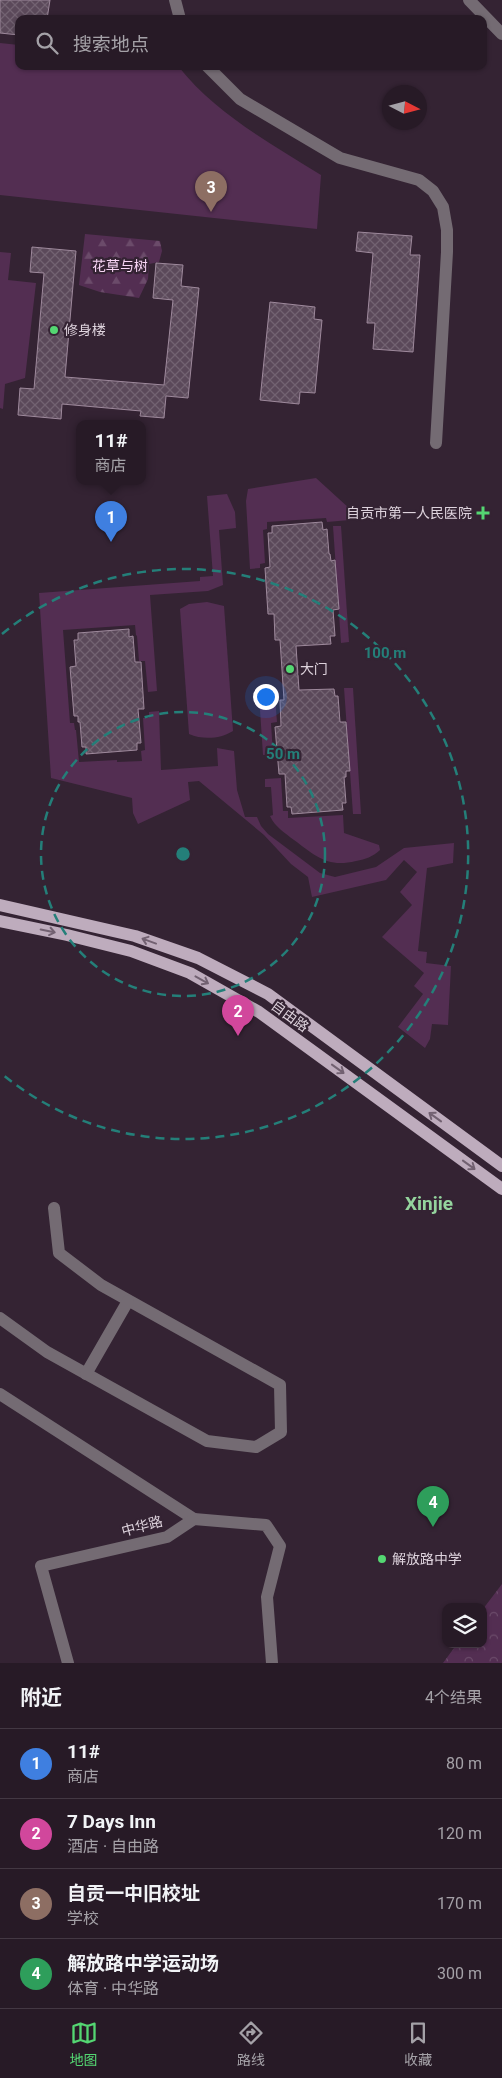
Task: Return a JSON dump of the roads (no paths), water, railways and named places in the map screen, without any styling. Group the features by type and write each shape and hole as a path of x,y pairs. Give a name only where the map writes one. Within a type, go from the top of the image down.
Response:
{"main road":[{"name":"自由路","path":"0,905 135,936 198,958 268,994 502,1166"},
{"name":"自由路","path":"0,921 131,951 190,973 259,1012 502,1189"}],"street":[{"path":"175,0 179,15"},
{"path":"469,0 484,15"},
{"path":"487,19 502,34"},
{"path":"211,70 240,99 340,158 419,180 433,191 442,207 447,230 436,443"},
{"path":"0,1318 47,1352 206,1441 256,1447 281,1432 280,1385 101,1285 59,1252 54,1208"},
{"path":"86,1374 128,1301"},
{"path":"0,1394 194,1519 266,1525 280,1546 267,1597 272,1663"},
{"name":"中华路","path":"68,1663 41,1566 167,1537 194,1519"}],"place":[{"name":"自贡一中旧校址","path":"211,212"},
{"name":"修身楼","path":"54,330"},
{"name":"自贡市第一人民医院","path":"483,513"},
{"name":"11#","path":"111,542"},
{"name":"大门","path":"290,669"},
{"name":"7 Days Inn","path":"238,1036"},
{"name":"解放路中学运动场","path":"433,1527"},
{"name":"解放路中学","path":"382,1559"}],"district":[{"name":"Xinjie","path":"429,1203"}],"park label":[{"name":"花草与树","path":"120,266"}]}
